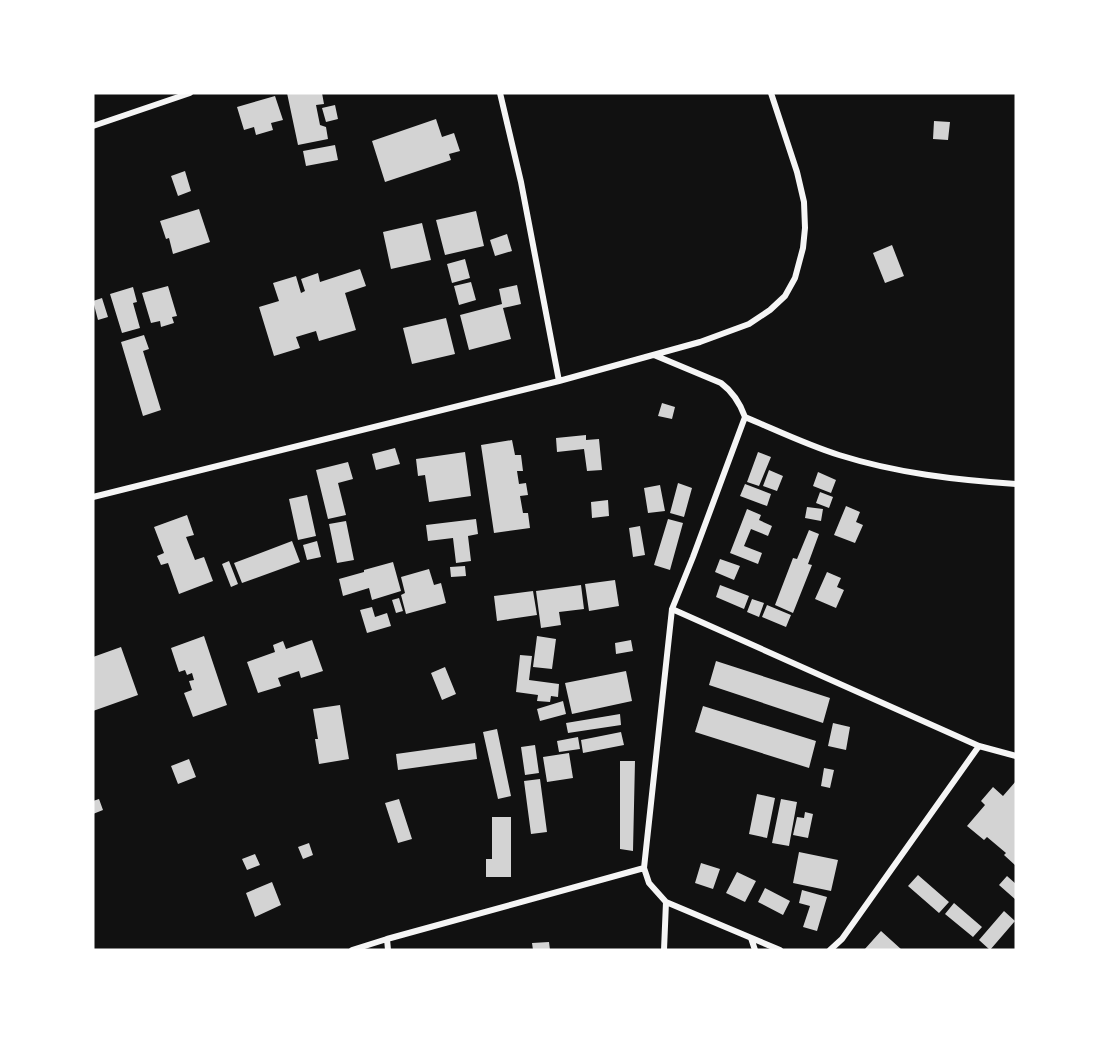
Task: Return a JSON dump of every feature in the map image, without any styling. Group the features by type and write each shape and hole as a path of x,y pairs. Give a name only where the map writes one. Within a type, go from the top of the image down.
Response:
{"street":[{"path":"93,126 190,93"},
{"path":"500,93 521,182 560,381"},
{"path":"93,497 560,381 700,342 749,324 770,310 785,296 795,278 803,248 805,228 804,202 797,172 771,93"},
{"path":"654,355 721,383 730,390 740,404 745,417 672,609 644,868 649,883 666,902 780,950"},
{"path":"745,417 839,455 905,472 1016,484"},
{"path":"672,609 979,746 1016,756"},
{"path":"830,950 842,939 979,746"},
{"path":"352,950 644,868"},
{"path":"664,950 666,902"},
{"path":"751,938 755,950"},
{"path":"387,939 388,950"}],"building":[{"path":"287,93 322,93 324,104 316,105 320,125 326,127 328,139 298,145"},
{"path":"275,96 283,120 271,123 273,130 256,135 254,127 244,130 237,107"},
{"path":"335,105 338,119 326,122 322,108"},
{"path":"436,119 442,137 454,133 460,151 449,154 451,160 385,182 372,141"},
{"path":"934,121 950,122 948,140 933,139"},
{"path":"335,145 338,160 306,166 303,151"},
{"path":"185,171 191,191 178,196 171,176"},
{"path":"199,209 210,242 173,254 169,238 166,239 160,221"},
{"path":"476,211 484,246 445,255 436,220"},
{"path":"422,223 431,260 391,269 383,232"},
{"path":"507,234 512,251 495,256 490,240"},
{"path":"892,245 904,276 885,283 873,253"},
{"path":"465,259 470,278 452,283 447,264"},
{"path":"360,269 366,286 345,293 356,330 319,341 316,331 296,337 300,348 274,356 259,307 279,301 273,283 296,276 301,293 305,291 301,279 318,273 320,282"},
{"path":"471,282 476,300 459,305 454,286"},
{"path":"517,285 521,304 503,308 511,339 469,350 460,315 502,304 499,289"},
{"path":"168,286 177,316 172,317 174,323 161,327 160,321 151,323 142,293"},
{"path":"133,287 137,302 133,303 140,328 122,333 110,294"},
{"path":"102,298 108,317 98,320 93,301"},
{"path":"446,318 455,354 412,364 403,328"},
{"path":"144,335 149,349 143,351 161,410 143,416 121,342"},
{"path":"662,403 675,407 672,419 658,416"},
{"path":"586,435 586,440 599,439 602,470 587,471 584,449 557,452 556,438"},
{"path":"512,440 515,455 521,455 523,471 517,471 519,484 526,483 528,495 520,496 523,513 528,513 530,528 494,533 481,445"},
{"path":"395,448 400,464 376,470 372,454"},
{"path":"465,452 471,496 429,502 425,475 418,476 416,459"},
{"path":"758,452 771,457 759,486 747,482"},
{"path":"348,462 353,479 338,483 346,515 328,519 316,470"},
{"path":"769,470 783,476 777,491 763,486"},
{"path":"818,472 836,480 831,493 813,486"},
{"path":"678,483 692,488 684,517 670,513"},
{"path":"745,484 771,494 767,506 740,496"},
{"path":"660,485 665,511 648,513 644,488"},
{"path":"820,492 833,497 829,508 816,503"},
{"path":"307,495 316,536 298,540 289,499"},
{"path":"608,500 609,516 592,518 591,502"},
{"path":"846,506 860,512 856,522 863,525 855,543 834,535"},
{"path":"807,507 823,509 821,521 805,518"},
{"path":"747,509 761,515 759,520 772,526 768,536 751,529 744,546 762,553 758,564 730,553"},
{"path":"187,515 194,535 186,537 195,560 204,557 213,581 179,594 168,563 161,565 157,556 164,553 154,527"},
{"path":"476,519 478,534 468,536 471,561 456,563 453,538 428,541 426,525"},
{"path":"668,519 683,523 670,570 654,565"},
{"path":"346,521 354,560 337,563 329,524"},
{"path":"640,526 645,555 633,557 629,528"},
{"path":"809,530 819,534 808,564 812,565 793,613 775,605 793,558 797,559"},
{"path":"292,541 300,562 242,583 234,563"},
{"path":"317,541 321,557 307,560 303,545"},
{"path":"720,559 740,566 734,580 715,572"},
{"path":"229,561 238,584 231,587 222,564"},
{"path":"393,562 401,591 372,600 369,588 343,596 339,579"},
{"path":"465,566 466,576 451,577 450,567"},
{"path":"429,569 434,585 441,583 446,603 406,614 401,595 405,593 401,577"},
{"path":"827,572 841,578 837,587 844,590 836,608 815,599"},
{"path":"615,580 619,606 589,611 585,584"},
{"path":"581,585 584,609 559,612 561,625 541,628 536,591"},
{"path":"720,585 749,596 744,609 716,597"},
{"path":"533,591 537,615 497,621 494,596"},
{"path":"399,598 403,611 396,613 392,600"},
{"path":"752,599 764,603 759,617 747,612"},
{"path":"767,605 791,615 786,627 762,617"},
{"path":"372,607 375,617 387,613 391,626 367,633 360,610"},
{"path":"204,636 227,705 193,717 184,693 192,690 189,681 194,680 192,673 187,675 185,670 179,672 171,648"},
{"path":"537,636 556,639 552,669 533,667"},
{"path":"312,640 323,671 301,678 299,671 278,678 281,686 258,693 247,662 275,652 273,645 283,641 286,649"},
{"path":"631,640 633,651 616,654 615,643"},
{"path":"121,647 138,695 93,711 93,657"},
{"path":"520,655 532,656 529,680 559,684 558,697 551,696 550,702 537,701 538,695 516,692"},
{"path":"716,661 830,698 823,723 709,685"},
{"path":"445,667 456,694 442,700 431,673"},
{"path":"626,671 632,701 572,714 565,683"},
{"path":"563,701 566,714 540,721 537,709"},
{"path":"340,705 349,759 319,764 313,709"},
{"path":"703,706 816,741 809,768 695,732"},
{"path":"620,714 621,725 568,733 566,723"},
{"path":"833,723 850,727 846,750 828,746"},
{"path":"497,729 511,796 498,799 483,732"},
{"path":"621,732 624,745 583,753 581,740"},
{"path":"578,737 580,749 559,752 557,741"},
{"path":"475,743 477,759 398,770 396,754"},
{"path":"535,745 539,773 525,775 521,747"},
{"path":"569,753 573,778 547,782 543,757"},
{"path":"189,759 196,777 178,784 171,766"},
{"path":"620,761 635,761 633,851 620,849"},
{"path":"824,768 834,770 830,788 821,786"},
{"path":"540,779 547,832 531,834 524,781"},
{"path":"1016,781 1016,866 1004,855 1006,853 987,837 984,840 967,826 985,805 981,801 993,787 1003,796"},
{"path":"757,794 775,798 767,838 749,834"},
{"path":"99,799 103,810 93,814 93,801"},
{"path":"399,799 412,839 398,843 385,803"},
{"path":"781,799 797,802 789,846 772,843"},
{"path":"805,812 813,814 808,838 793,835 797,817 804,818"},
{"path":"492,817 511,817 511,877 486,877 486,859 492,859"},
{"path":"309,843 313,855 303,859 298,847"},
{"path":"799,852 838,860 831,891 793,883"},
{"path":"255,854 260,865 247,870 242,859"},
{"path":"701,863 720,869 713,889 695,883"},
{"path":"737,872 756,881 745,902 726,893"},
{"path":"918,875 949,902 939,913 908,886"},
{"path":"1007,876 1016,884 1016,900 999,885"},
{"path":"272,882 281,905 255,917 246,893"},
{"path":"765,888 790,901 783,915 758,902"},
{"path":"802,890 827,897 817,931 803,927 810,906 799,903"},
{"path":"954,903 982,927 973,937 945,914"},
{"path":"1004,911 1015,921 990,950 979,940"},
{"path":"881,931 902,950 864,950"},
{"path":"549,942 550,950 533,950 532,943"}]}
